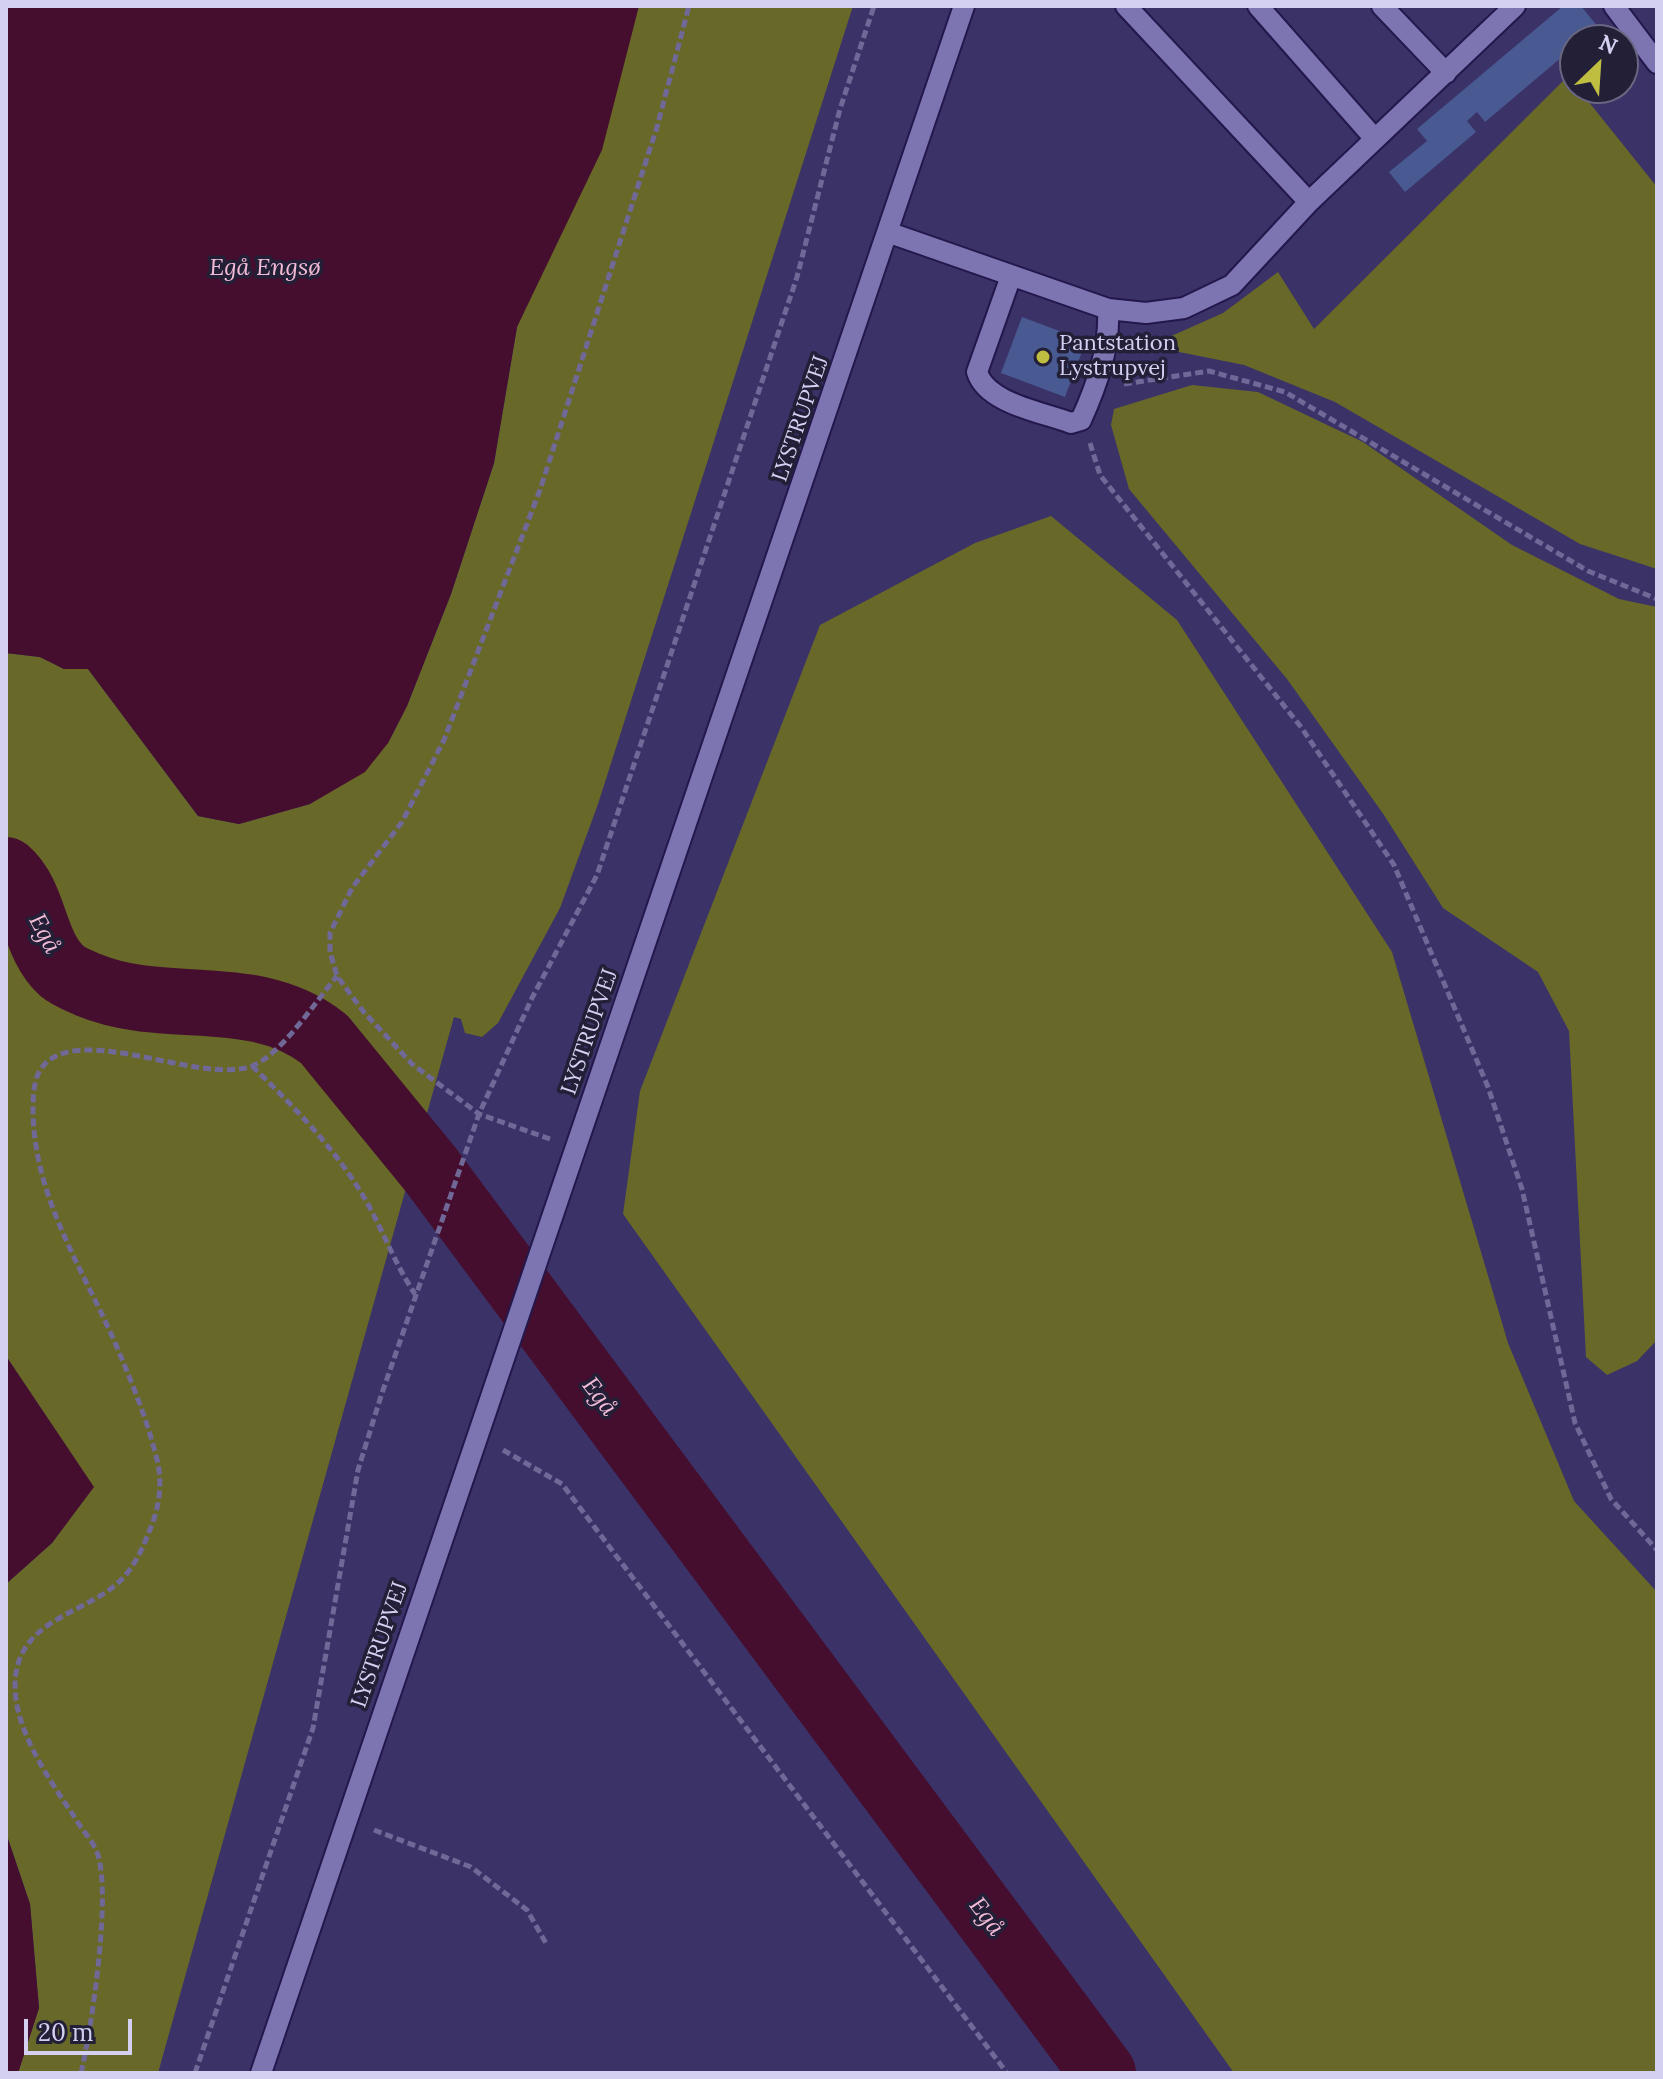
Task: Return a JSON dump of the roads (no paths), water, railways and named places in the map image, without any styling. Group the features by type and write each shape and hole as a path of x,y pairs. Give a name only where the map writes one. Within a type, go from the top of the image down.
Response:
{"street":[{"name":"LYSTRUPVEJ","path":"261,2073 890,233 964,6"},
{"path":"1126,6 1309,202"},
{"path":"1258,6 1375,139"},
{"path":"1382,6 1446,73"},
{"path":"1614,6 1657,63"},
{"path":"890,233 1108,309 1146,313 1184,308 1232,285 1309,202 1446,73 1501,11"},
{"path":"1011,276 977,372 980,381 997,395 1071,423 1081,420 1095,388 1109,330 1108,309"}],"water":[{"name":"Egå Engsø","path":"6,6 639,6 602,150 517,327 494,463 451,594 407,706 388,743 365,772 310,804 239,824 198,816 88,669 64,669 40,657 6,653"},
{"path":"6,1356 94,1487 52,1543 6,1584"},
{"path":"6,1833 30,1904 39,2008 18,2073 6,2073"}],"waterway":[{"name":"Egå","path":"6,870 23,893 52,960 71,977 118,994 240,1006 269,1012 297,1022 324,1039 431,1170 1103,2073"}],"place":[{"name":"Pantstation Lystrupvej","path":"1043,357"}]}
